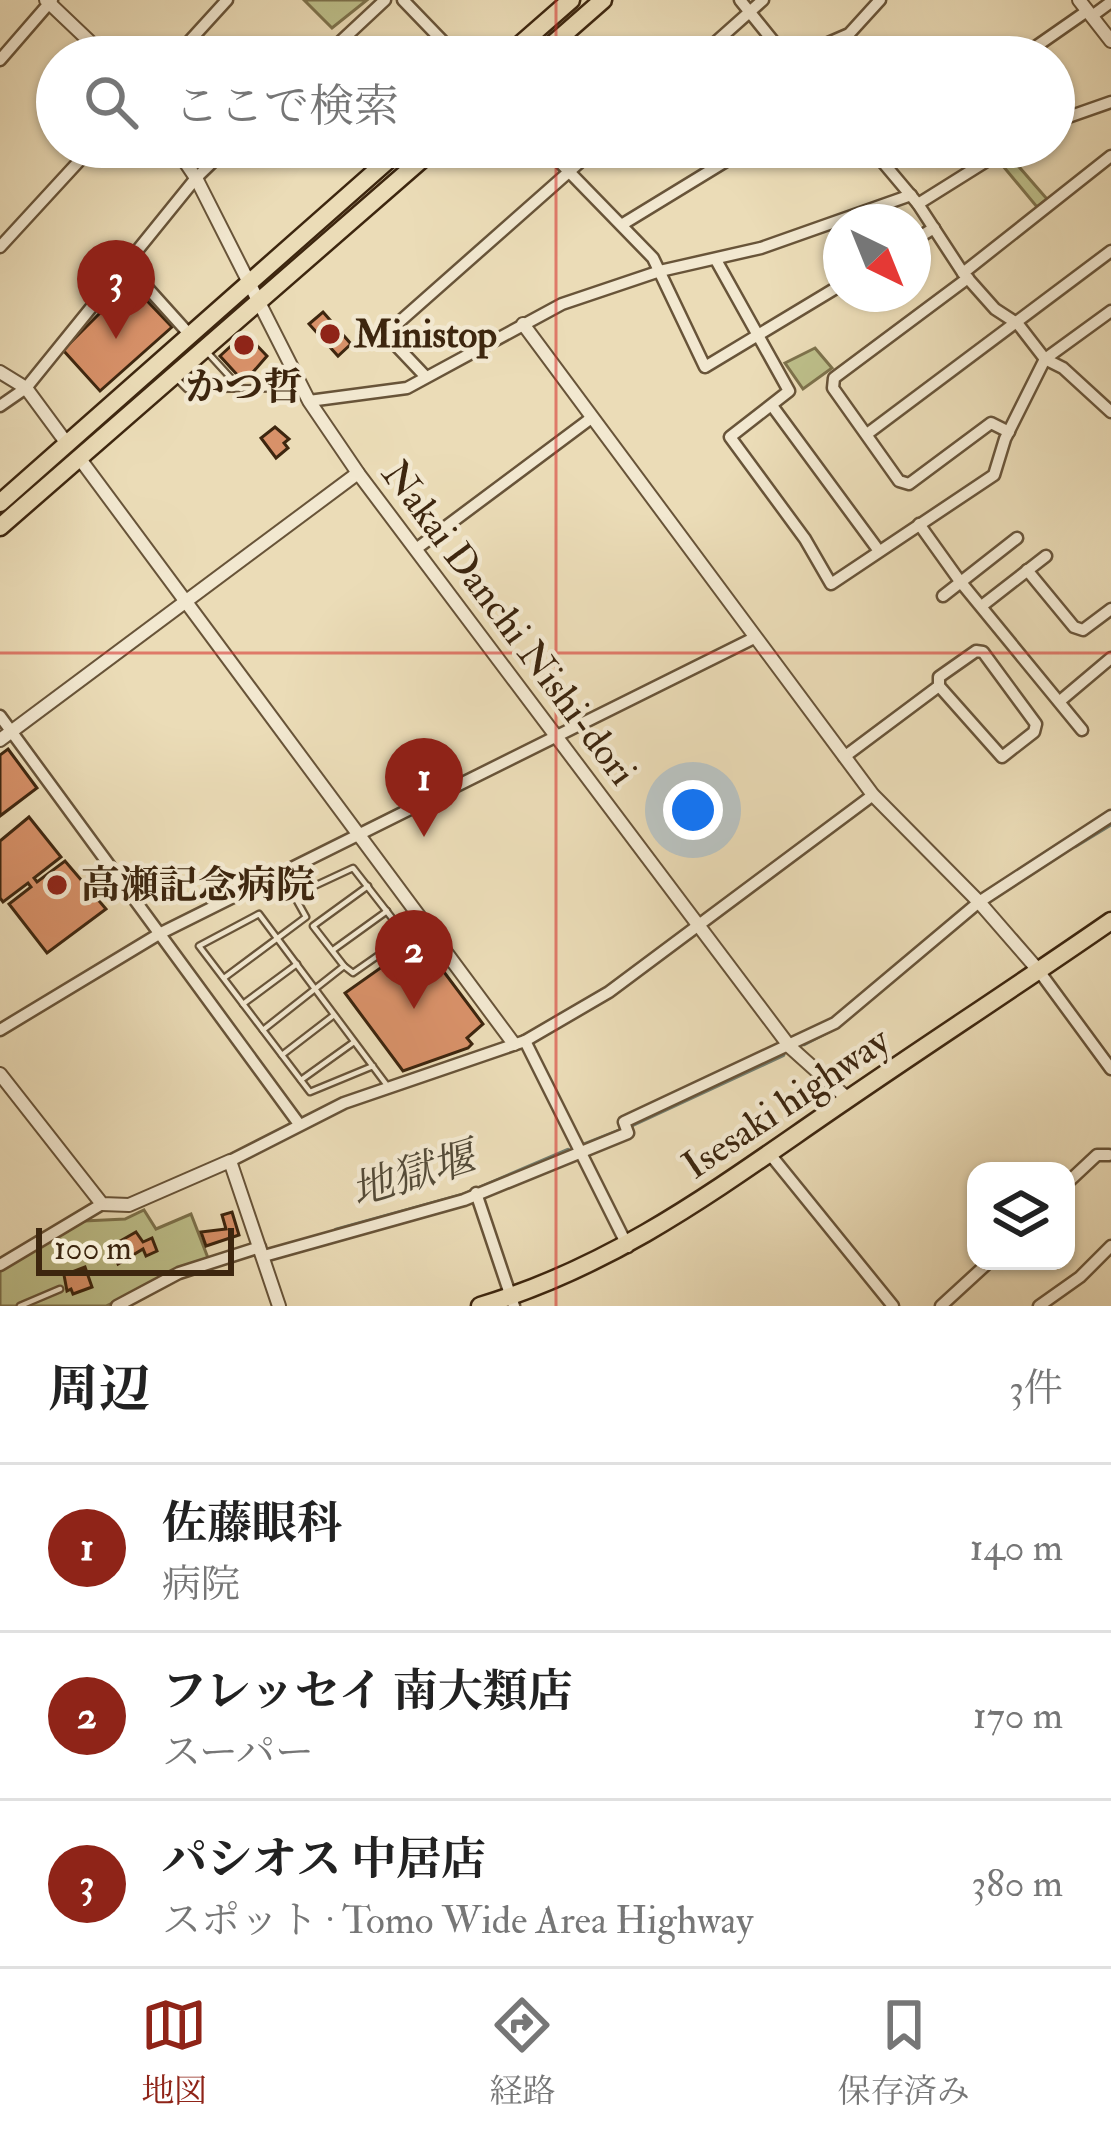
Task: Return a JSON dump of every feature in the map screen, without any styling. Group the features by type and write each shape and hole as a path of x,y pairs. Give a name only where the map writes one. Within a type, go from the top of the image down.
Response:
{"main road":[{"path":"530,36 571,0"},
{"path":"562,36 603,0"},
{"path":"0,527 190,335 379,168"},
{"path":"0,503 174,376 412,168"},
{"name":"Isesaki highway","path":"480,1306 514,1301 628,1246 1111,921"}],"street":[{"path":"194,36 227,0"},
{"path":"347,36 385,0"},
{"path":"403,0 438,36"},
{"path":"740,0 768,36"},
{"path":"723,36 764,0"},
{"path":"844,36 880,0"},
{"path":"0,60 49,1 85,36"},
{"path":"1049,36 1086,9 1111,2"},
{"path":"1086,9 1111,41"},
{"path":"1075,115 1111,102"},
{"path":"1010,432 992,423 909,484 899,481 832,388 834,378 1111,156"},
{"path":"0,247 73,168"},
{"name":"Nakai Danchi Nishi-dori","path":"189,168 306,394 358,472 790,1046 848,1099"},
{"path":"0,406 26,388 206,168"},
{"path":"564,168 623,224 660,271 705,367 823,296"},
{"path":"426,377 390,339 389,331 573,168"},
{"path":"623,224 715,168"},
{"path":"887,168 995,309 1018,324 1045,359 1063,368 1111,412"},
{"path":"306,394 407,388 562,304 660,271 716,260 914,200 972,168"},
{"path":"866,434 1111,251"},
{"path":"716,260 790,391 730,437 805,539 831,584 994,475 1045,359 1110,314"},
{"path":"126,264 190,335"},
{"path":"523,324 873,795 979,902 1039,971 1111,1069"},
{"path":"0,372 26,388 357,836 520,1042 628,1246"},
{"path":"773,406 879,550"},
{"path":"416,549 590,419"},
{"path":"6,735 358,472"},
{"path":"919,524 1082,730"},
{"path":"943,596 1017,538"},
{"path":"983,605 1046,556"},
{"path":"1027,570 1074,627 1083,630 1108,617"},
{"path":"0,1030 159,934 754,638"},
{"path":"976,651 982,652 1036,724 1034,732 1002,757 939,686 939,677 976,651"},
{"path":"1060,701 1111,658"},
{"path":"844,757 939,686"},
{"path":"0,716 6,735 299,1124"},
{"path":"0,1265 102,1204 129,1205 230,1161 299,1124 520,1042 609,992 873,795"},
{"path":"117,1306 179,1273 425,1213 628,1133 624,1122 835,1023 979,902 1111,816"},
{"path":"0,1074 102,1204"},
{"path":"770,1153 893,1306"},
{"path":"1075,1175 1096,1155 1110,1155"},
{"path":"230,1161 279,1306"},
{"path":"476,1193 514,1301"},
{"path":"1039,1306 1080,1277 1111,1246"},
{"path":"941,1306 980,1270"}],"lane":[{"path":"204,349 241,388"},
{"path":"174,376 188,389 306,394"},
{"path":"353,868 406,935 353,973 306,917 292,898 295,895 353,868"},
{"path":"281,873 295,895"},
{"path":"313,926 368,886"},
{"path":"332,951 387,911"},
{"path":"373,1066 310,1092 199,946 259,914 297,964 354,1042 373,1066 389,1088"},
{"path":"224,978 306,917"},
{"path":"243,1004 297,964"},
{"path":"263,1030 344,966"},
{"path":"281,1054 334,1015"},
{"path":"301,1081 354,1042"},
{"path":"20,1306 59,1289"}],"green space":[{"path":"304,0 367,0 332,28"},
{"path":"1005,168 1020,168 1047,199 1037,207"},
{"path":"815,348 832,368 803,389 785,363"},
{"path":"144,1210 156,1229 191,1214 208,1258 106,1306 0,1306 0,1271 84,1221 125,1219"}],"building":[{"path":"124,282 172,327 100,391 63,350 113,300 112,293"},
{"name":"Ministop","path":"323,312 351,344 338,356 309,324"},
{"name":"かつ哲","path":"245,333 267,356 247,379 244,375 241,379 220,356"},
{"path":"275,427 289,439 284,443 288,448 276,458 261,438"},
{"path":"8,749 37,788 0,816 0,755"},
{"name":"高瀬記念病院","path":"29,817 61,857 34,878 37,882 65,861 106,909 47,953 9,904 31,887 28,883 3,902 0,898 0,841"},
{"path":"420,940 483,1024 467,1038 472,1044 468,1048 403,1071 345,993"},
{"path":"232,1212 239,1235 206,1246 201,1232 226,1229 222,1215"},
{"path":"136,1232 143,1242 152,1238 157,1251 146,1256 143,1249 118,1264 115,1244"},
{"path":"85,1267 92,1287 73,1294 67,1291 64,1275"}],"waterway":[{"name":"地獄堰","path":"1075,846 1111,824"},
{"name":"地獄堰","path":"804,1044 831,1030"},
{"name":"地獄堰","path":"630,1126 783,1055"},
{"name":"地獄堰","path":"583,1145 621,1130"},
{"name":"地獄堰","path":"336,1230 463,1195 568,1150"}],"place":[{"name":"Ministop","path":"330,334"},
{"name":"パシオス 中居店","path":"116,339"},
{"name":"かつ哲","path":"244,345"},
{"name":"佐藤眼科","path":"424,837"},
{"name":"高瀬記念病院","path":"57,885"},
{"name":"フレッセイ 南大類店","path":"414,1009"}]}
